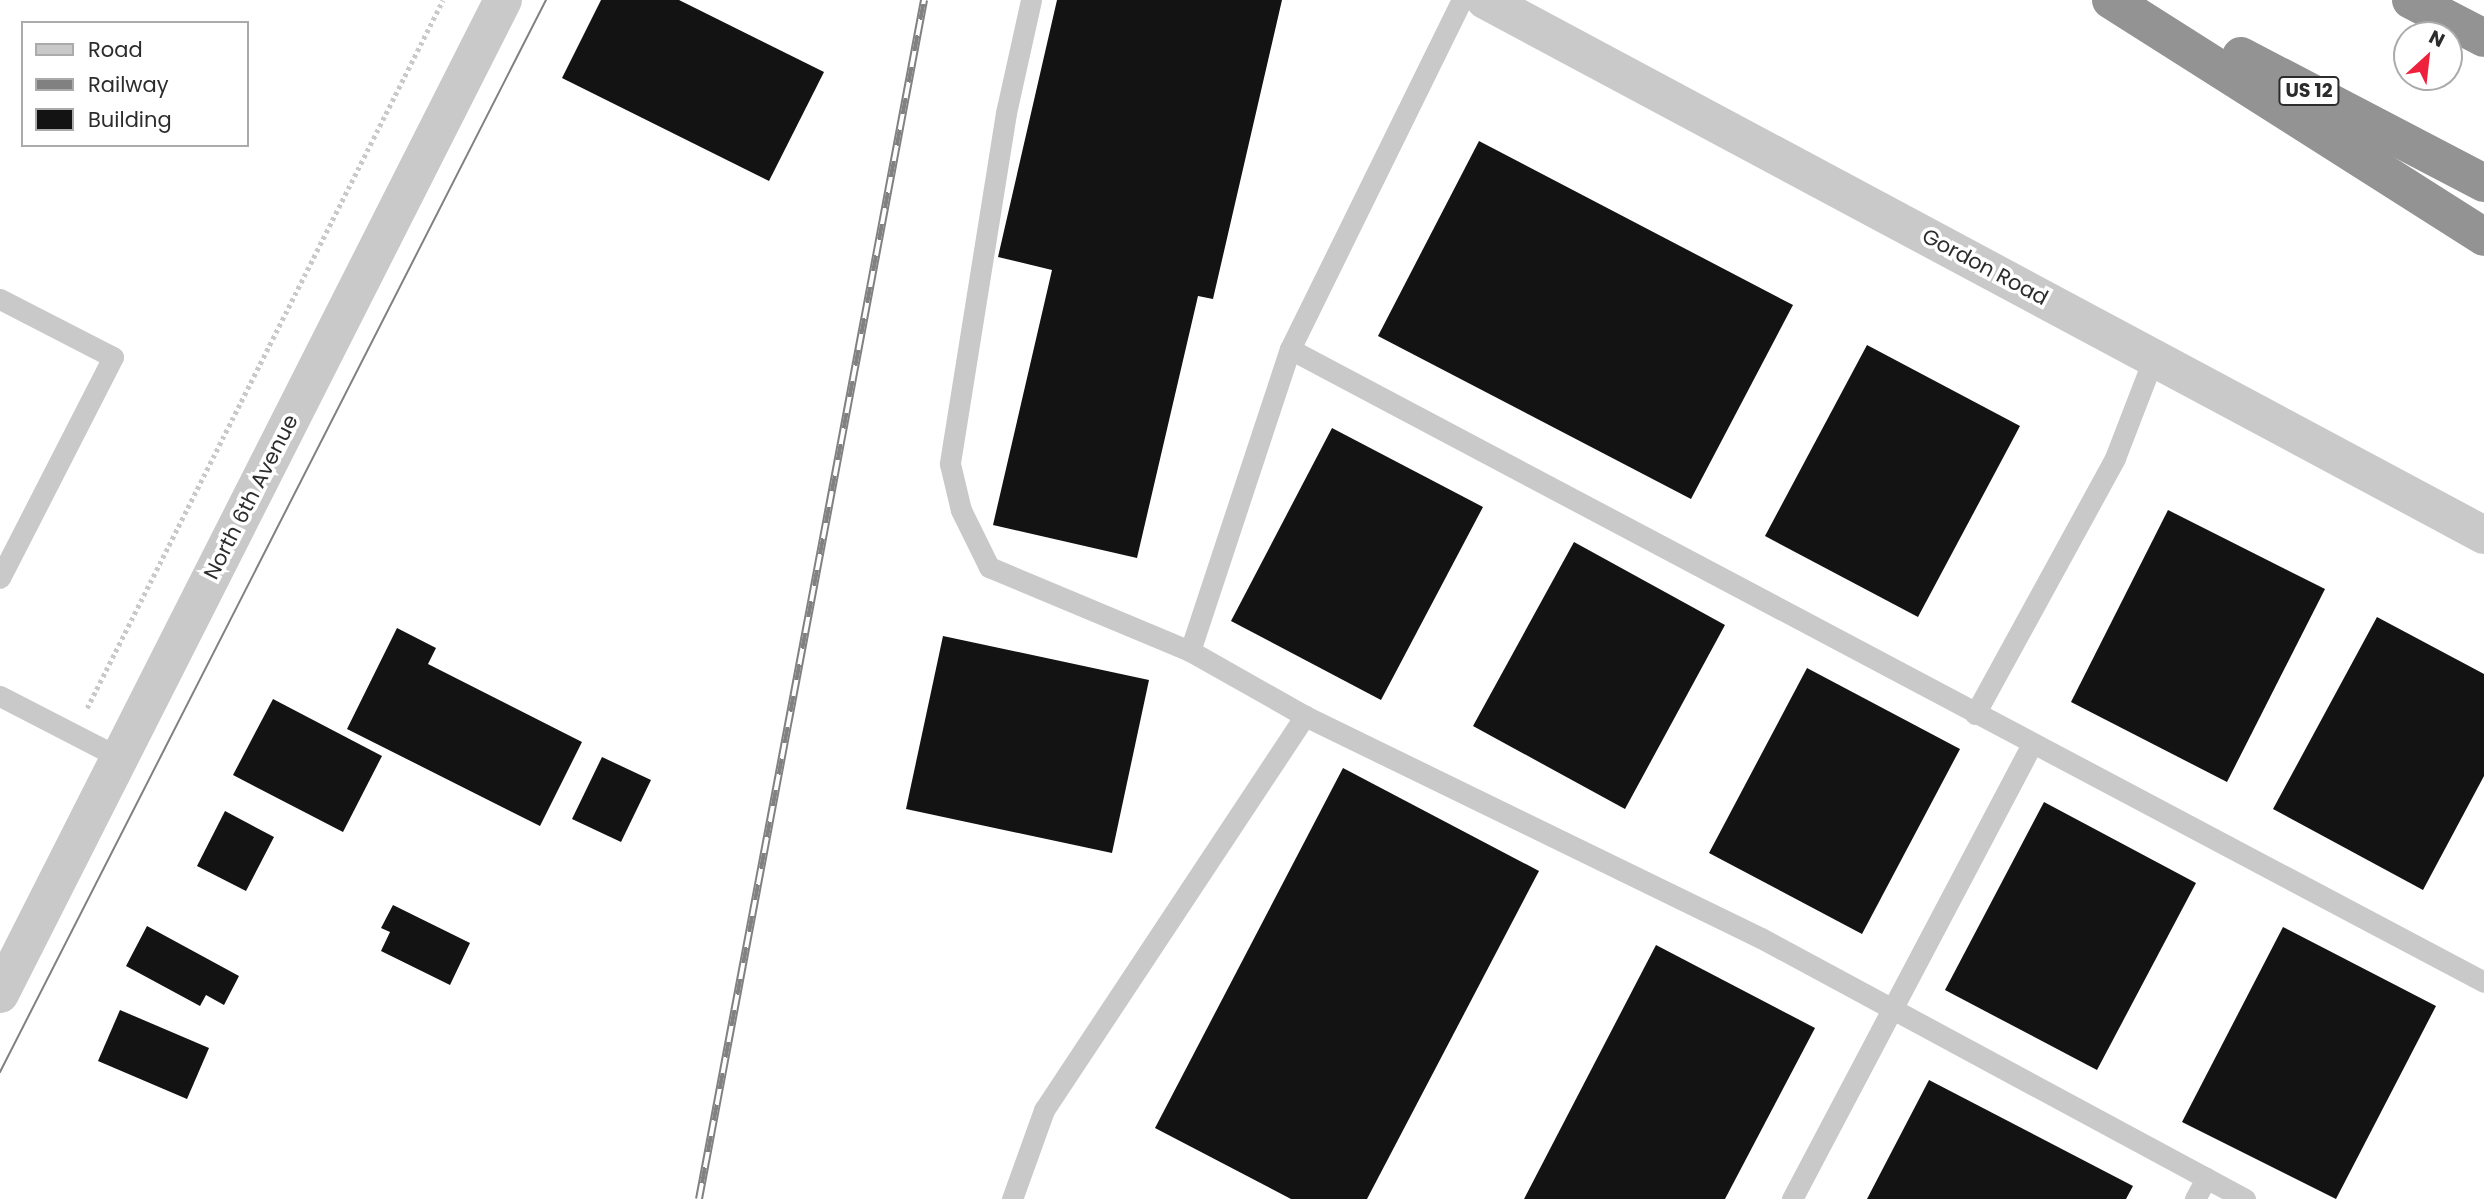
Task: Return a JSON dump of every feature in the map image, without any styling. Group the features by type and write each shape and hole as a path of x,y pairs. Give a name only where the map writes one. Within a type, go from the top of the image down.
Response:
{"highway":[{"path":"2111,0 2484,237"},
{"name":"US 12","path":"2134,0 2484,183"},
{"path":"2413,0 2484,29"},
{"path":"2413,0 2484,38"}],"street":[{"name":"North 6th Avenue","path":"0,995 503,0"},
{"name":"Gordon Road","path":"1485,0 2484,535"}],"lane":[{"path":"1031,0 1006,113 950,464 961,510 989,567 1190,650 1305,716 1760,938 2245,1199"},
{"path":"1190,650 1290,349 1462,0"},
{"path":"0,299 113,357 0,578"},
{"path":"1290,349 2484,982"},
{"path":"1975,713 2115,458 2154,357"},
{"path":"0,696 120,758"},
{"path":"1012,1199 1044,1110 1305,716"},
{"path":"1792,1199 2032,744"},
{"path":"2195,1199 2206,1178"}],"path":[{"path":"82,738 89,698 443,0"}],"building":[{"path":"601,0 679,0 824,72 769,181 562,78"},
{"path":"1057,0 1282,0 1213,299 1198,296 1137,558 993,525 1052,270 998,257"},
{"path":"1479,141 1793,305 1691,499 1378,336"},
{"path":"1867,345 2020,426 1918,617 1765,536"},
{"path":"1332,428 1483,507 1381,700 1231,621"},
{"path":"2168,510 2325,589 2227,782 2071,702"},
{"path":"1574,542 1725,625 1625,809 1473,726"},
{"path":"2377,617 2484,674 2484,776 2423,890 2273,809"},
{"path":"397,628 436,648 428,664 582,742 540,826 347,729"},
{"path":"943,636 1149,680 1112,853 906,809"},
{"path":"1807,668 1960,749 1862,934 1709,853"},
{"path":"273,699 382,756 343,832 233,775"},
{"path":"602,757 651,780 621,842 572,819"},
{"path":"1343,768 1539,871 1367,1199 1291,1199 1155,1128"},
{"path":"2044,802 2196,883 2097,1070 1945,990"},
{"path":"225,811 274,837 246,891 197,866"},
{"path":"393,905 470,943 450,985 381,951 390,932 381,928"},
{"path":"147,926 239,976 224,1005 206,995 200,1006 126,966"},
{"path":"2283,927 2436,1006 2336,1199 2182,1122"},
{"path":"1656,945 1815,1028 1725,1199 1524,1199"},
{"path":"120,1010 209,1048 187,1099 98,1061"},
{"path":"1929,1080 2133,1186 2126,1199 1867,1199"}],"tram line":[{"path":"0,1072 546,0"}],"railway":[{"path":"699,1199 924,0"}]}
